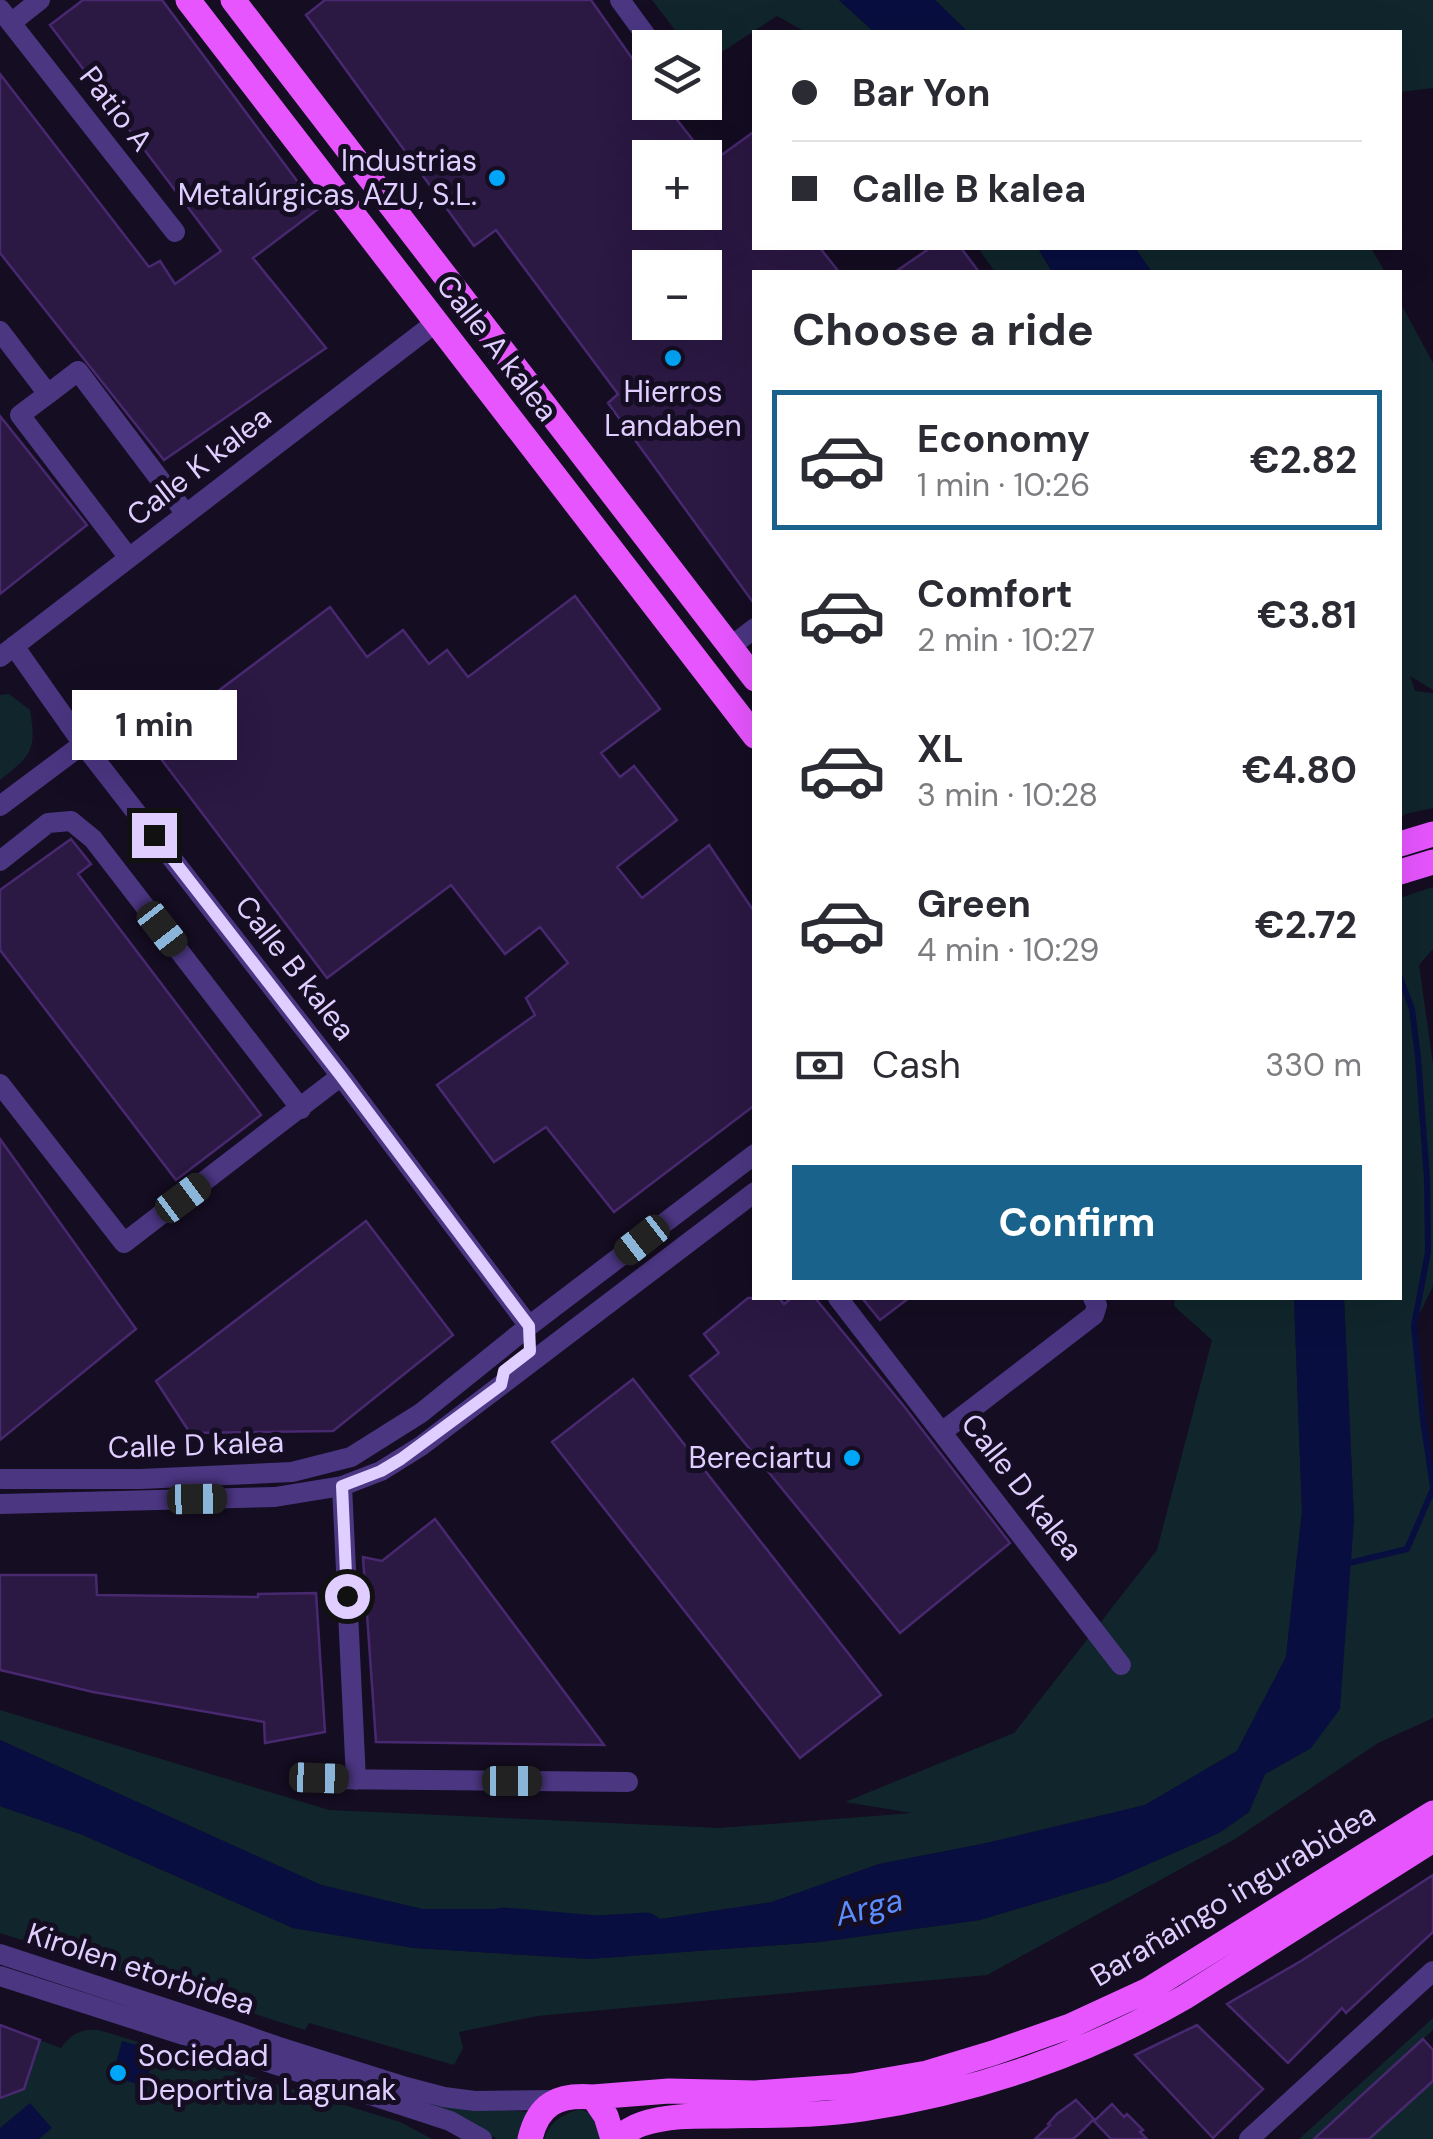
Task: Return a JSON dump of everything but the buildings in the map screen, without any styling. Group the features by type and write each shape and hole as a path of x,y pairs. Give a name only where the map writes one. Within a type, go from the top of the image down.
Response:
{"main road":[{"name":"Calle A kalea","path":"188,0 752,732"},
{"path":"242,3 392,209 752,675"},
{"path":"392,209 400,244 437,298 435,323 463,327 498,375 529,387"},
{"path":"1402,843 1433,834"},
{"name":"Barañaingo ingurabidea","path":"555,2100 574,2095 755,2093 852,2086 927,2073 993,2053 1070,2026 1148,1990 1433,1812"},
{"name":"Barañaingo ingurabidea","path":"614,2139 637,2125 668,2117 862,2110 934,2095 1081,2050 1186,1998 1433,1840"},
{"path":"593,2097 606,2116 614,2139"},
{"path":"530,2139 540,2113 555,2100"}],"street":[{"name":"Patio A","path":"40,0 6,16 174,232"},
{"path":"620,0 642,30"},
{"name":"Calle K kalea","path":"7,652 435,323"},
{"path":"0,331 48,394"},
{"path":"129,558 20,416 48,394 78,371 186,514"},
{"path":"730,647 752,630"},
{"name":"Calle B kalea","path":"7,652 341,1076 529,1326"},
{"path":"0,806 83,744"},
{"path":"0,861 48,823 71,822 94,839 301,1109"},
{"path":"0,1084 124,1242 341,1076"},
{"path":"529,1326 752,1156"},
{"path":"529,1326 554,1333 589,1308 618,1296 752,1194"},
{"name":"Calle D kalea","path":"0,1504 276,1497 342,1486 381,1471 421,1446 618,1296"},
{"name":"Calle D kalea","path":"840,1300 1121,1665"},
{"path":"942,1432 1094,1314 1097,1305 1093,1300"},
{"path":"501,1385 504,1371 530,1351 529,1326"},
{"name":"Calle D kalea","path":"0,1479 140,1479 292,1472 351,1457 422,1413 529,1326"},
{"path":"342,1486 356,1780"},
{"path":"319,1778 628,1782"},
{"name":"Kirolen etorbidea","path":"0,1954 444,2097 475,2102 555,2100"},
{"path":"1249,2139 1433,1972"},
{"name":"Kirolen etorbidea","path":"0,1976 398,2104 450,2122 482,2139"}],"shaded area":[{"path":"652,0 839,0 872,30 802,30 777,16 722,52 722,30 675,30"},
{"path":"935,0 1433,0 1433,88 1402,92 1402,30 966,30"},
{"path":"979,250 1039,250 1051,270 994,270"},
{"path":"1136,250 1372,250 1384,270 1151,270"},
{"path":"1402,306 1433,363 1433,690 1410,676 1415,691 1433,693 1433,808 1402,816"},
{"path":"9,694 30,710 33,735 25,758 0,780 0,695"},
{"path":"1433,887 1433,949 1419,965 1433,1064 1433,1286 1414,1325 1433,1486 1433,1718 1378,1743 1235,1839 987,1975 537,2016 459,2032 463,2048 454,2065 309,2023 305,2030 0,1933 0,1806 83,1835 293,1928 414,1948 589,1959 820,1942 980,1920 1110,1881 1219,1833 1249,1812 1265,1774 1311,1748 1354,1520 1344,1300 1402,1300 1402,897"},
{"path":"1175,1300 1294,1300 1302,1512 1286,1657 1237,1751 1145,1805 879,1864 772,1902 654,1920 574,1938 504,1909 422,1909 321,1885 0,1740 0,1710 329,1810 719,1828 912,1813 845,1802 1014,1733 1157,1550 1212,1340 1174,1306"},
{"path":"128,2004 460,2107 529,2112 519,2139 497,2139 126,2008"},
{"path":"1433,2018 1433,2030 1314,2139 1299,2139"},
{"name":"Sociedad Deportiva Lagunak","path":"0,2025 61,2048 77,2033 99,2030 400,2122 432,2139 0,2139"},
{"path":"1433,2081 1433,2139 1369,2139"},
{"path":"581,2109 592,2114 601,2139 544,2139 558,2119"}],"water":[{"path":"839,0 935,0 966,30 872,30"},
{"path":"1039,250 1136,250 1151,270 1051,270"},
{"path":"1294,1300 1344,1300 1354,1520 1340,1709 1311,1748 1265,1774 1249,1812 1219,1833 1110,1881 980,1920 820,1942 589,1959 414,1948 293,1928 83,1835 0,1806 0,1740 321,1885 422,1909 504,1909 574,1938 654,1920 772,1902 879,1864 1145,1805 1237,1751 1286,1657 1302,1512"},
{"path":"122,2041 155,2050 145,2086 112,2077"},
{"path":"30,2103 52,2128 39,2139 0,2139 0,2128"}],"waterway":[{"path":"1402,982 1412,1009 1427,1179 1428,1252 1414,1325 1433,1487"},
{"path":"1345,1564 1407,1549 1433,1489"},
{"name":"Arga","path":"503,1925 597,1933 646,1930"}],"place":[{"name":"Industrias Metalúrgicas AZU, S.L.","path":"497,178"},
{"name":"Hierros Landaben","path":"673,358"},
{"name":"Bereciartu","path":"852,1458"},
{"name":"Sociedad Deportiva Lagunak","path":"118,2073"}],"route":[{"path":"154,835 529,1326 530,1351 504,1371 501,1385 401,1459 342,1486 347,1596"}]}
